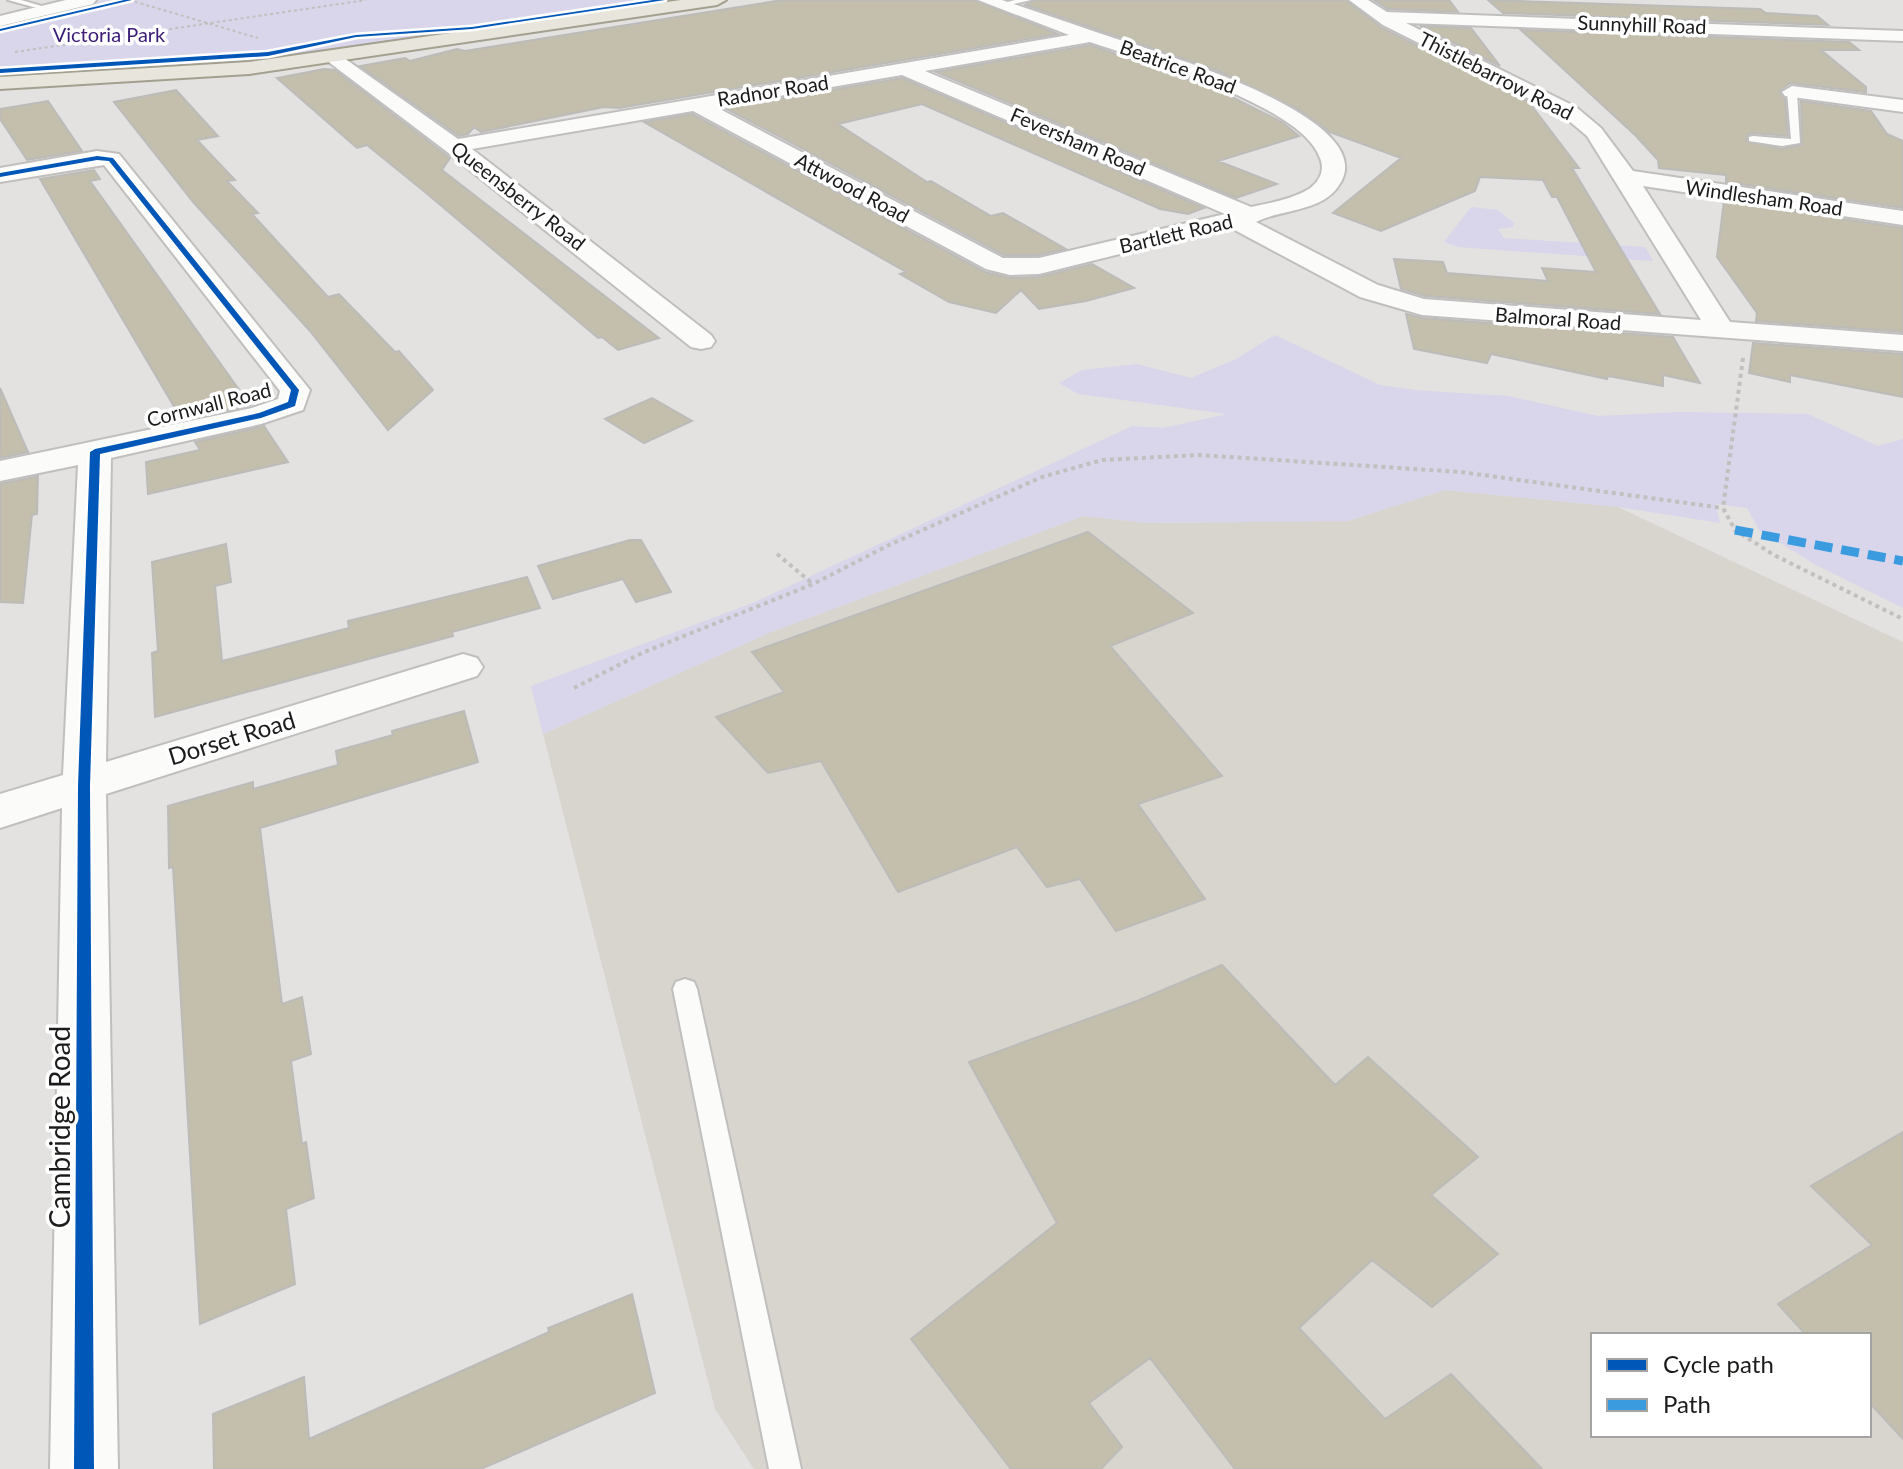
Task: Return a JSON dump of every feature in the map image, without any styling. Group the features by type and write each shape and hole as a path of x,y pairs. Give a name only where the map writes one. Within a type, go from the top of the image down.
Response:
{"main road":[{"path":"0,83 204,72 331,57 717,0"}],"street":[{"path":"0,21 87,0"},
{"name":"Thistlebarrow Road","path":"1357,0 1382,17 1569,111 1594,132 1734,332"},
{"name":"Beatrice Road","path":"993,3 1225,83 1285,112 1322,141 1335,161 1334,178"},
{"name":"Sunnyhill Road","path":"1382,17 1903,36"},
{"path":"1863,34 1893,56"},
{"name":"Radnor Road","path":"454,146 1092,36"},
{"name":"Queensberry Road","path":"331,57 454,146 701,341"},
{"name":"Feversham Road","path":"905,69 1242,218"},
{"path":"1792,92 1903,106"},
{"name":"Attwood Road","path":"695,104 995,264 1010,267"},
{"name":"Cornwall Road","path":"0,175 97,158 111,159 295,390 292,404 261,415 95,452"},
{"name":"Windlesham Road","path":"1626,177 1903,218"},
{"name":"Bartlett Road","path":"1010,267 1039,266 1305,201 1318,194 1334,178"},
{"name":"Balmoral Road","path":"1242,218 1369,291 1422,307 1903,343"},
{"path":"0,471 95,452 84,786"},
{"name":"Dorset Road","path":"0,811 463,667"},
{"name":"Cambridge Road","path":"84,786 84,1469"}],"lane":[{"path":"12,0 48,9"},
{"path":"993,3 1027,0"},
{"path":"1753,139 1782,143 1796,141 1792,92"},
{"path":"685,989 785,1469"}],"path":[{"path":"114,4 129,0 266,40"},
{"path":"11,52 213,25 366,0"},
{"path":"1734,332 1723,508 1735,530 1774,555 1903,619"},
{"path":"574,688 642,653 813,584 891,544 1042,477 1102,460 1199,455 1461,472 1723,508"},
{"path":"777,554 813,584"}],"shaded area":[{"path":"1445,490 1618,507 1903,642 1903,1469 754,1469 715,1409 543,734 771,632 1083,516 1148,523 1348,521"}],"green space":[{"name":"Victoria Park","path":"104,0 683,0 272,59 206,66 0,76 0,26"},
{"path":"1471,207 1498,210 1514,223 1513,227 1498,229 1504,238 1645,247 1653,261 1458,247 1444,242"},
{"path":"1275,335 1380,385 1508,396 1598,416 1681,412 1808,414 1878,446 1903,439 1903,608 1816,565 1759,530 1747,508 1716,504 1720,523 1618,507 1445,490 1348,521 1148,523 1083,516 771,632 543,734 531,686 755,602 1132,426 1163,428 1227,414 1078,394 1059,383 1082,370 1137,364 1191,378 1236,359"}],"building":[{"path":"782,0 975,0 1058,34 619,108 604,107 481,132 474,127 468,134 459,136 360,66 405,58 410,61 457,49 465,51"},
{"path":"1034,0 1346,0 1382,28 1528,101 1579,168 1572,168 1660,314 1425,296 1401,289 1394,259 1443,262 1447,273 1548,281 1542,268 1596,272 1557,197 1552,197 1543,180 1480,177 1475,191 1381,231 1333,213 1401,158 1330,132 1298,109 1216,70 1025,5"},
{"path":"1374,0 1449,0 1458,12 1388,9"},
{"path":"1488,0 1760,9 1766,13 1817,16 1828,25 1503,13"},
{"path":"1420,26 1471,28 1500,66"},
{"path":"1521,30 1849,42 1859,50 1821,50 1866,87 1866,92 1790,83 1779,91 1785,99 1788,136 1752,133 1747,135 1746,141 1782,149 1802,145 1801,101 1871,111 1887,134 1903,141 1903,208 1726,182 1726,175 1659,168 1658,160 1635,135"},
{"path":"1090,45 1216,89 1282,122 1299,136 1218,161 1277,184 1236,198 936,72"},
{"path":"324,69 335,70 450,158 442,170 659,338 618,350 602,337 598,338 367,145 357,148 277,78"},
{"path":"902,78 1204,208 1188,214 1160,209 922,104 838,124 927,182 931,181 991,216 1003,213 1066,249 1039,255 1004,255 725,108"},
{"path":"176,90 218,136 197,140 235,180 227,181 258,213 252,214 328,297 339,294 395,352 399,351 433,390 388,430 310,331 194,203 114,102"},
{"path":"48,101 82,151 27,160 0,119 0,109"},
{"path":"692,114 985,272 1010,278 1039,277 1092,264 1134,288 1039,309 1021,290 996,313 949,302 900,274 906,272 644,122"},
{"path":"94,170 100,179 90,181 250,405 182,420 40,179"},
{"path":"1724,201 1903,228 1903,332 1756,321 1757,313 1717,257"},
{"path":"1406,314 1422,318 1673,337 1700,383 1663,375 1663,386 1608,376 1607,379 1491,354 1487,363 1414,349"},
{"path":"1753,343 1903,354 1903,397 1790,375 1790,382 1749,373"},
{"path":"0,388 28,452 0,458"},
{"path":"652,398 692,421 644,443 605,419"},
{"path":"264,426 288,462 148,494 146,462 200,450 195,442"},
{"path":"38,476 37,514 32,515 23,603 0,602 0,484"},
{"path":"1088,532 1193,613 1110,646 1222,776 1138,804 1205,899 1116,931 1080,879 1047,887 1017,847 898,892 821,761 768,773 716,717 784,692 752,652"},
{"path":"630,540 641,540 671,592 636,602 623,579 553,599 538,566"},
{"path":"226,544 231,582 215,586 222,661 349,628 348,621 527,577 540,608 452,632 453,636 155,717 152,653 158,651 152,562"},
{"path":"464,711 478,762 260,828 282,1004 302,997 311,1054 291,1061 302,1144 306,1142 314,1198 286,1209 295,1284 200,1324 173,867 169,868 168,806 253,782 253,789 338,765 336,751"},
{"path":"1222,965 1335,1085 1368,1057 1478,1157 1431,1195 1498,1254 1432,1307 1372,1260 1299,1328 1385,1419 1451,1374 1542,1469 1235,1469 1150,1358 1089,1403 1122,1447 1101,1469 1011,1469 911,1339 1057,1223 969,1062 1137,1001"},
{"path":"1903,1132 1903,1439 1871,1404 1871,1333 1804,1333 1778,1304 1872,1245 1811,1186"},
{"path":"632,1294 655,1393 481,1469 214,1469 213,1414 304,1377 309,1439 549,1332 548,1328"}],"marked path":[{"path":"1735,530 1903,561"}],"cycle path":[{"path":"0,30 130,0"},
{"path":"0,71 268,54 356,36 472,28 663,0"},
{"path":"0,175 97,158 111,159 295,390 292,404 261,415 95,452 84,786 84,1469"}]}
